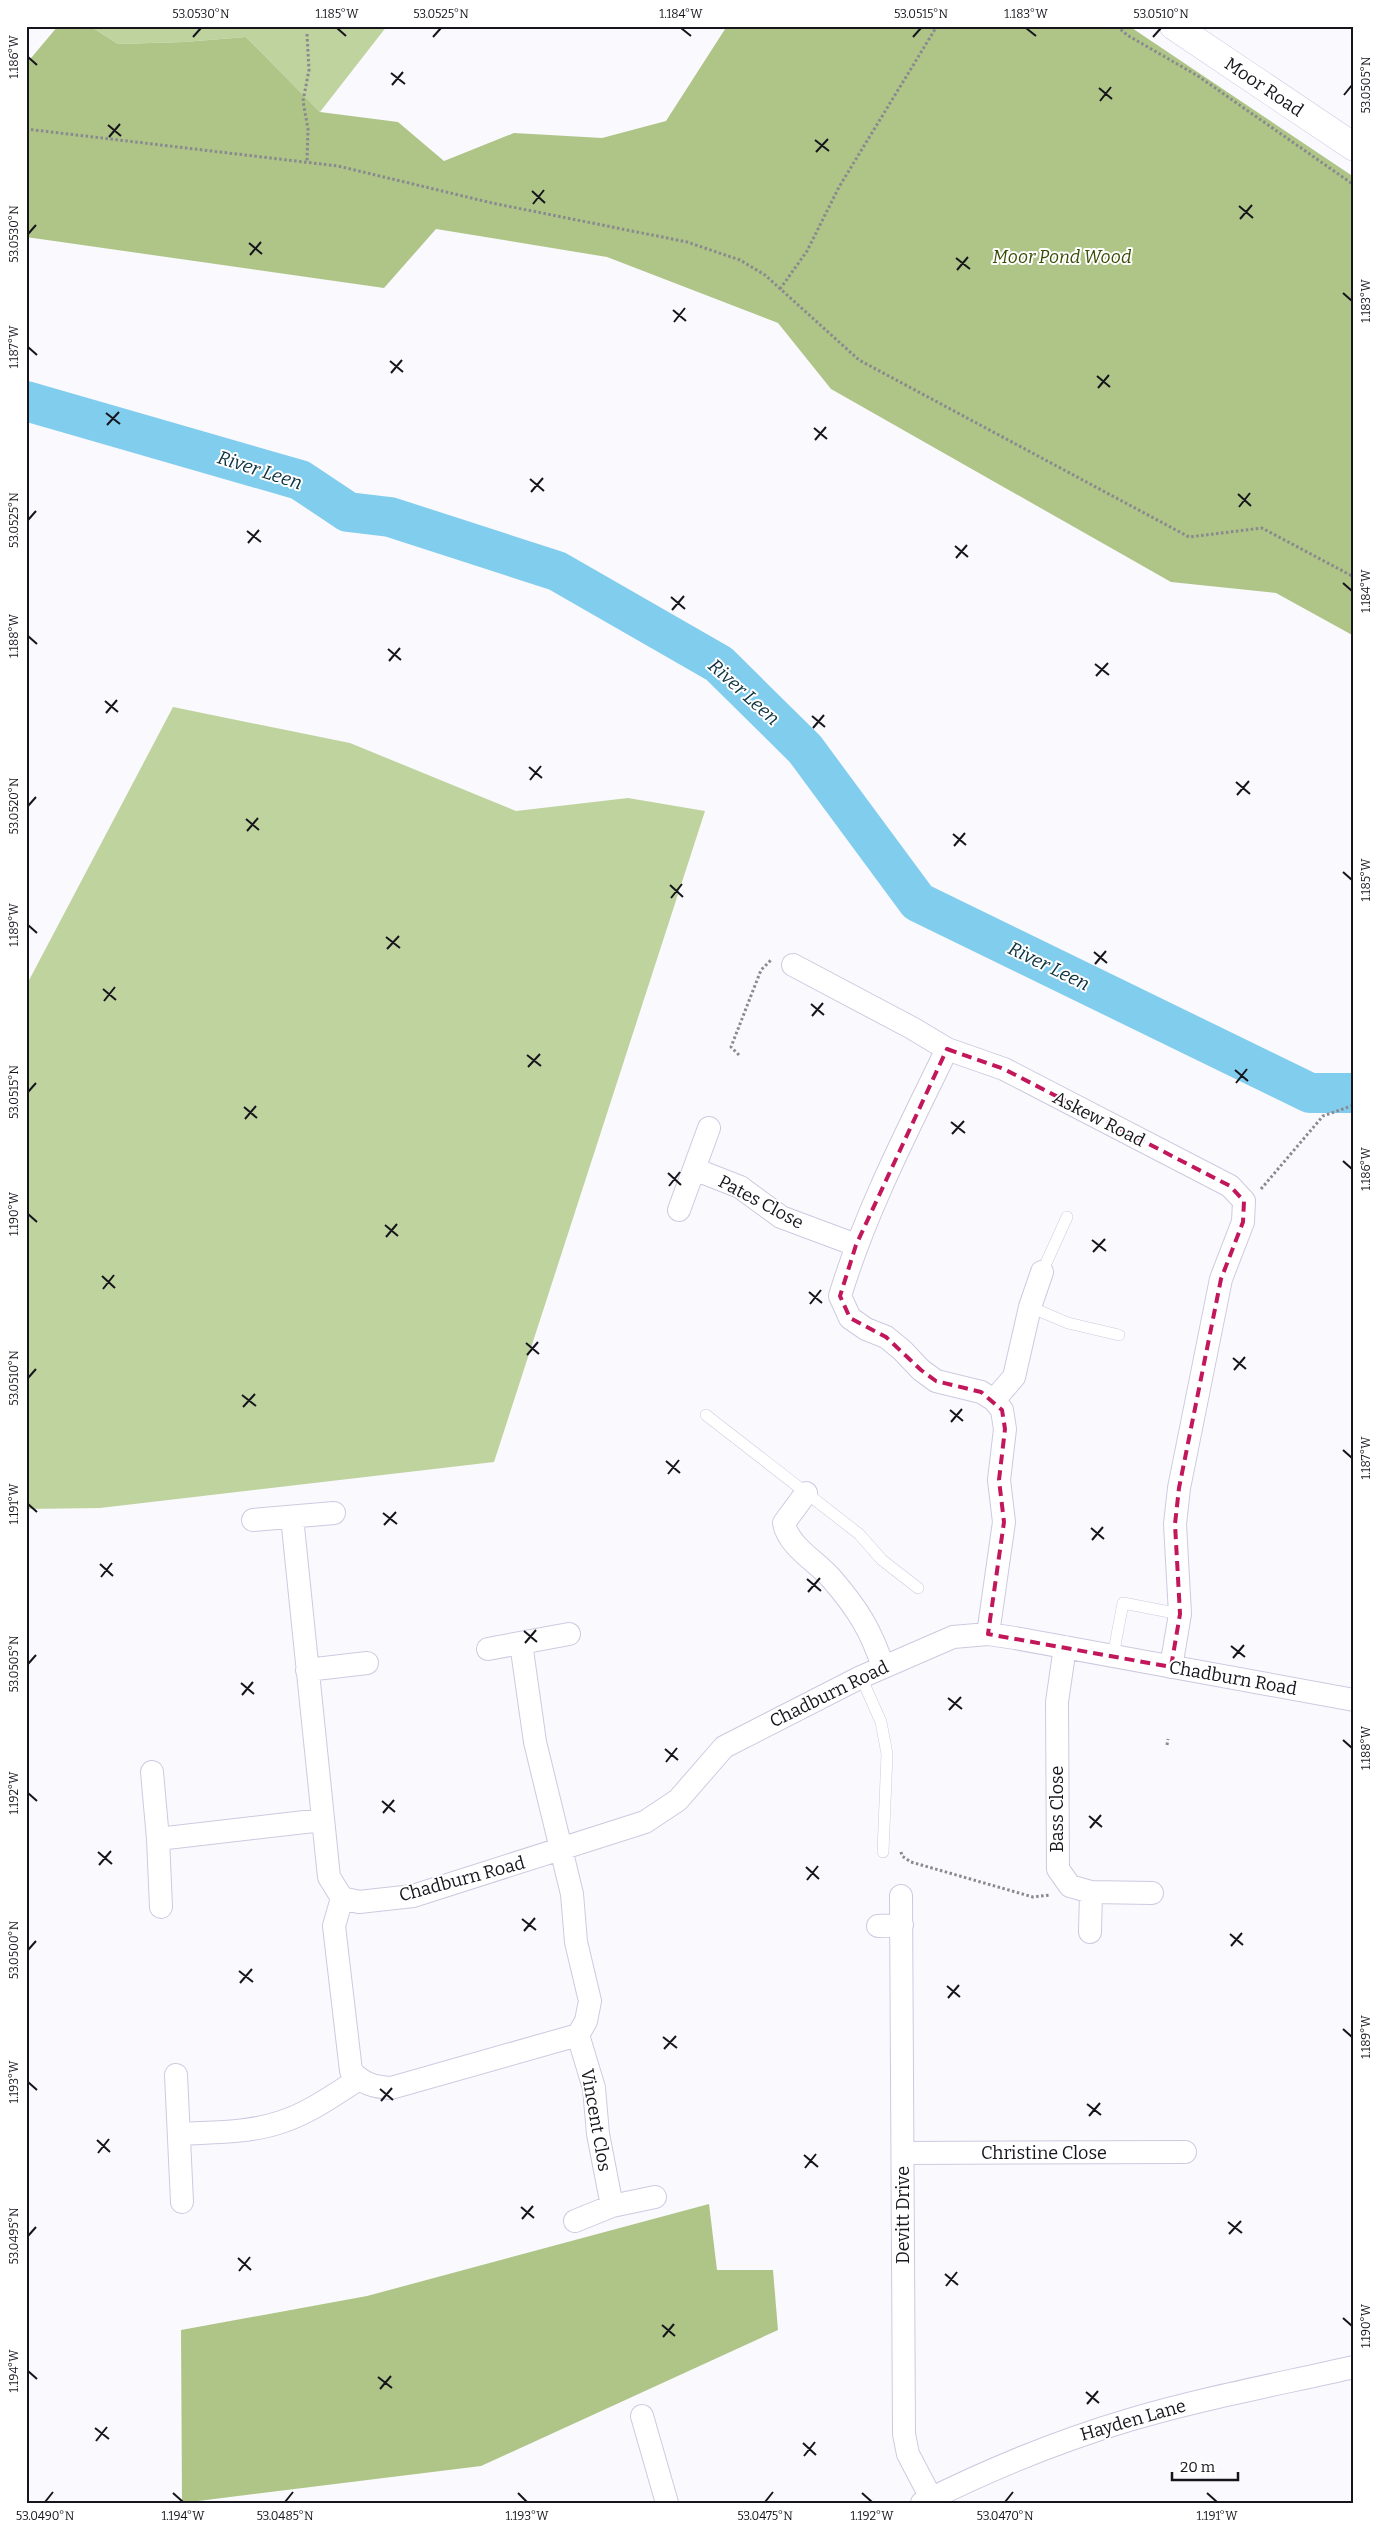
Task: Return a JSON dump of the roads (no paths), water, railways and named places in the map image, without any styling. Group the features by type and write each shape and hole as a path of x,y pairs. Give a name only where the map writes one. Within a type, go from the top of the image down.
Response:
{"main road":[{"name":"Moor Road","path":"1174,26 1354,147"}],"street":[{"name":"Askew Road","path":"793,965 912,1028 947,1049 1012,1074 1230,1186 1244,1201 1243,1222 1221,1279 1178,1488 1175,1524 1180,1614"},
{"path":"947,1049 898,1150 856,1245 840,1296 850,1318 866,1329 886,1337 936,1381 981,1392 994,1400 1002,1410 1004,1429 999,1480 1004,1522 988,1634"},
{"path":"679,1210 709,1128"},
{"name":"Pates Close","path":"694,1169 740,1187 781,1217 856,1245"},
{"path":"994,1400 1014,1376 1030,1307 1042,1272"},
{"path":"806,1493 784,1523 786,1534 830,1577 858,1611 873,1636 883,1667"},
{"path":"253,1520 334,1512"},
{"path":"292,1516 329,1877 342,1898 334,1926 352,2070 359,2079 375,2087 391,2088 578,2035 586,2021 590,2001 576,1942 572,1894 535,1742 521,1643"},
{"path":"1171,1666 1180,1614"},
{"path":"488,1649 569,1634"},
{"name":"Chadburn Road","path":"342,1898 359,1902 413,1896 561,1851 645,1822 678,1800 724,1747 861,1677 953,1636 988,1634 1354,1700"},
{"name":"Bass Close","path":"1065,1647 1058,1702 1058,1869 1081,1889"},
{"path":"307,1670 367,1663"},
{"path":"152,1772 161,1907"},
{"path":"158,1840 322,1820"},
{"path":"1090,1932 1081,1889 1152,1893"},
{"name":"Devitt Drive","path":"901,1896 904,2434 908,2454 927,2501"},
{"path":"878,1926 902,1925"},
{"name":"Vincent Clos","path":"578,2035 594,2088 598,2134 612,2206"},
{"path":"176,2075 181,2134 182,2202"},
{"path":"181,2134 248,2130 281,2122 315,2107 359,2079"},
{"name":"Christine Close","path":"903,2153 1185,2152"},
{"path":"575,2222 612,2206 655,2197"},
{"name":"Hayden Lane","path":"927,2501 1072,2438 1185,2405 1354,2367"},
{"path":"642,2416 667,2503"}],"lane":[{"path":"1042,1272 1066,1217"},
{"path":"1030,1307 1068,1323 1118,1335"},
{"path":"706,1415 859,1534 882,1560 918,1588"},
{"path":"1113,1656 1123,1603 1180,1614"},
{"path":"861,1677 881,1722 887,1754 883,1852"}],"waterway":[{"name":"River Leen","path":"26,401 300,480 348,512 390,517 557,571 719,664 805,749 918,902 1310,1093 1354,1093"}],"park label":[{"name":"Moor Pond Wood","path":"1062,257"}]}
